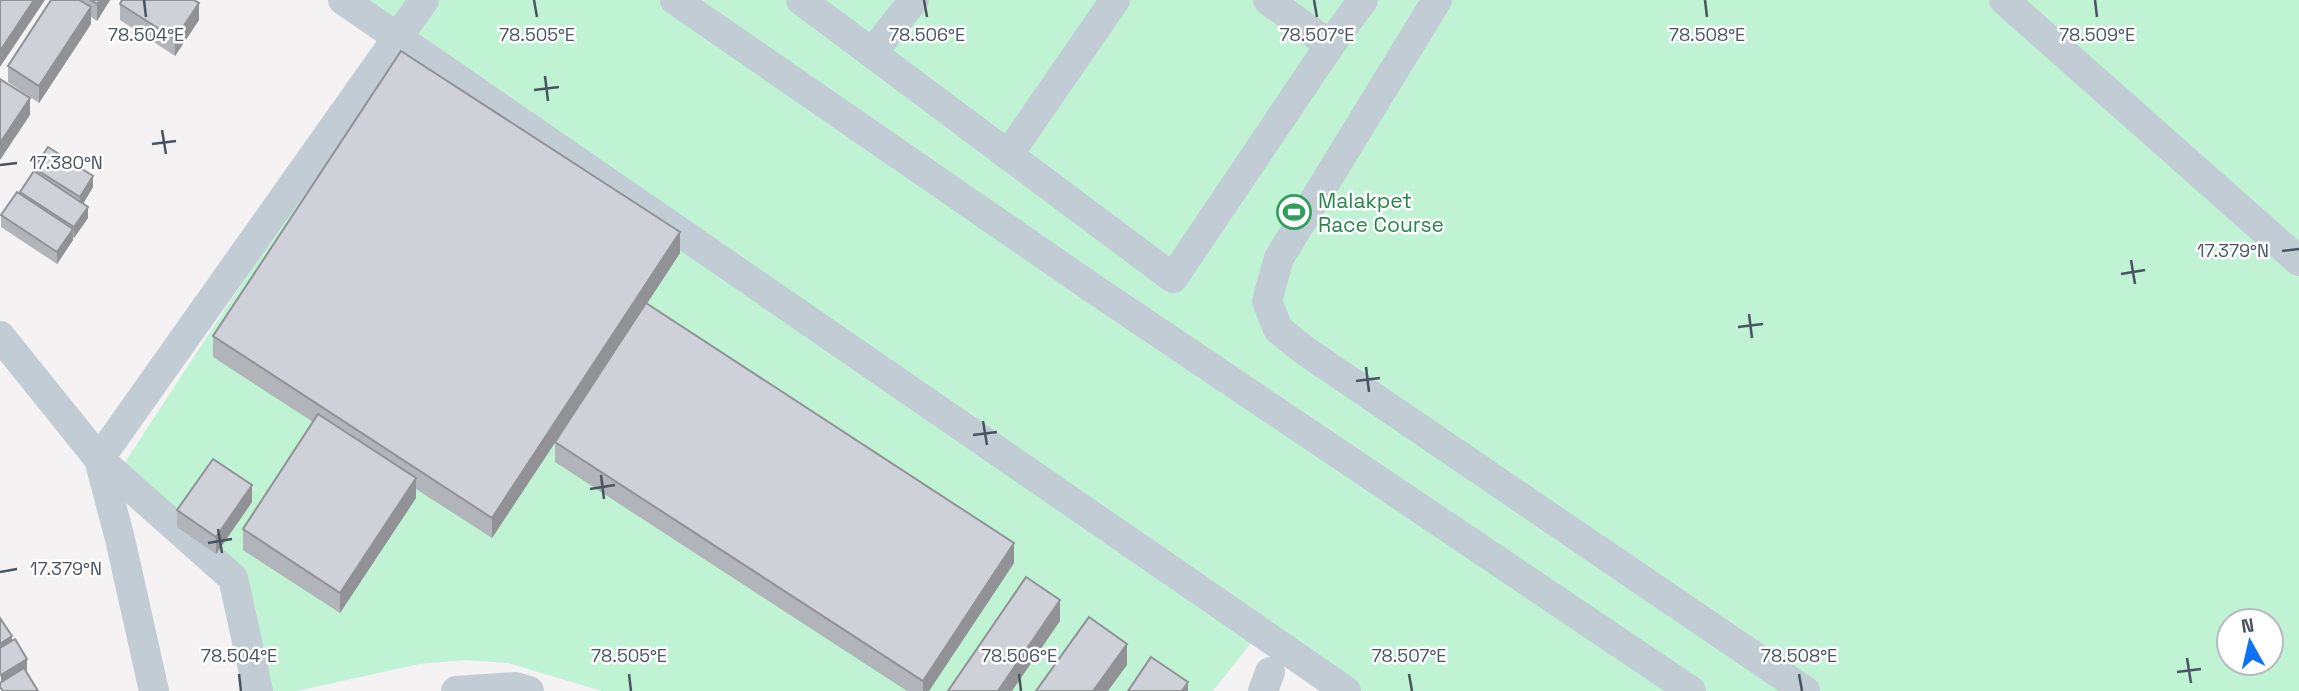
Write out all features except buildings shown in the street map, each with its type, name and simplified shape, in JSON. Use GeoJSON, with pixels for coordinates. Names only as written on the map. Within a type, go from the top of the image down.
{"type":"FeatureCollection","features":[{"type":"Feature","properties":{"kind":"street"},"geometry":{"type":"LineString","coordinates":[[343,0],[1346,691]]}},
{"type":"Feature","properties":{"kind":"street"},"geometry":{"type":"LineString","coordinates":[[99,460],[424,0]]}},
{"type":"Feature","properties":{"kind":"street"},"geometry":{"type":"LineString","coordinates":[[676,0],[1080,279],[1692,691]]}},
{"type":"Feature","properties":{"kind":"street"},"geometry":{"type":"LineString","coordinates":[[801,0],[1173,278],[1363,0]]}},
{"type":"Feature","properties":{"kind":"street"},"geometry":{"type":"LineString","coordinates":[[872,53],[914,0]]}},
{"type":"Feature","properties":{"kind":"street"},"geometry":{"type":"LineString","coordinates":[[1008,155],[1115,0]]}},
{"type":"Feature","properties":{"kind":"street"},"geometry":{"type":"LineString","coordinates":[[1268,0],[1330,45]]}},
{"type":"Feature","properties":{"kind":"street"},"geometry":{"type":"LineString","coordinates":[[1437,0],[1279,258],[1267,301],[1278,329],[1304,350],[1805,691]]}},
{"type":"Feature","properties":{"kind":"street"},"geometry":{"type":"LineString","coordinates":[[2004,0],[2299,261]]}},
{"type":"Feature","properties":{"kind":"street"},"geometry":{"type":"LineString","coordinates":[[0,336],[99,460],[233,578],[258,691]]}},
{"type":"Feature","properties":{"kind":"street"},"geometry":{"type":"LineString","coordinates":[[99,460],[120,539],[154,691]]}},
{"type":"Feature","properties":{"kind":"street"},"geometry":{"type":"LineString","coordinates":[[456,691],[515,687],[529,691]]}},
{"type":"Feature","properties":{"kind":"green space","name":"Malakpet Race Course"},"geometry":{"type":"Polygon","coordinates":[[[330,0],[2299,0],[2299,691],[1326,691],[1254,639],[1213,691],[602,691],[508,663],[465,660],[419,664],[297,691],[259,691],[228,560],[118,473],[391,55],[364,24],[330,0]]]}},
{"type":"Feature","properties":{"kind":"place","name":"Malakpet Race Course"},"geometry":{"type":"Point","coordinates":[1294,212]}}]}
